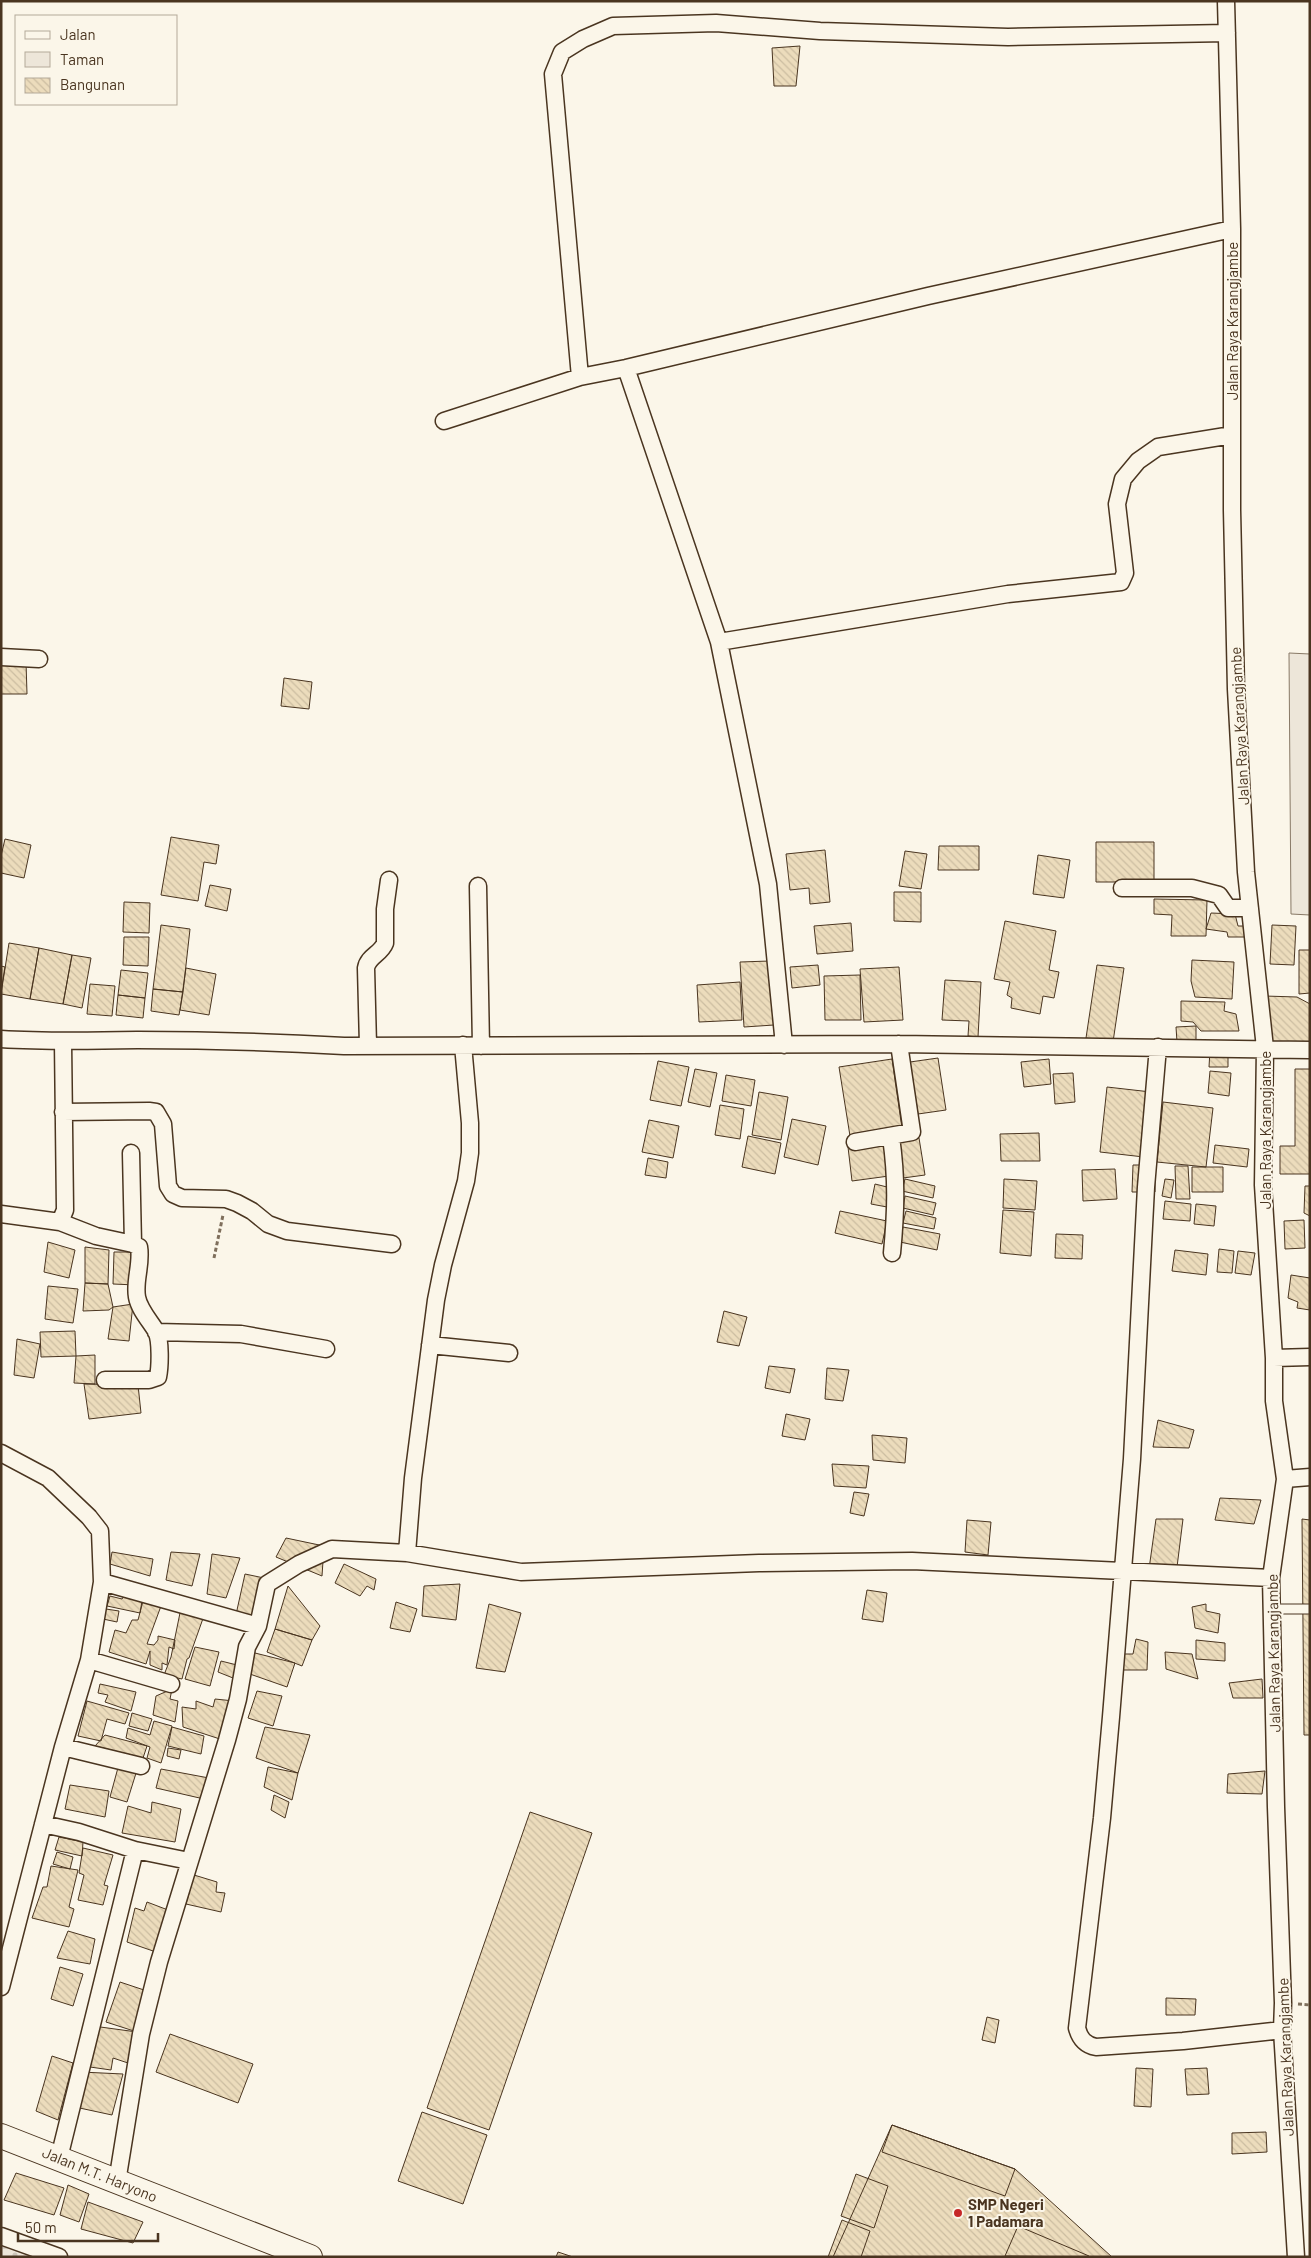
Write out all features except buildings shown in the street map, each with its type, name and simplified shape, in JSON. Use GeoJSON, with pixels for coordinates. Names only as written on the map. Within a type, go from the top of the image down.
{"type":"FeatureCollection","features":[{"type":"Feature","properties":{"kind":"main road","name":"Jalan M.T. Haryono"},"geometry":{"type":"LineString","coordinates":[[1,2136],[310,2257]]}},
{"type":"Feature","properties":{"kind":"street","name":"Jalan Raya Karangjambe"},"geometry":{"type":"LineString","coordinates":[[1226,1],[1232,229],[1232,434],[1236,689],[1246,872],[1265,1048],[1264,1185],[1274,1358],[1274,1401],[1284,1478],[1271,1578],[1283,2003],[1282,2030],[1296,2257]]}},
{"type":"Feature","properties":{"kind":"street"},"geometry":{"type":"LineString","coordinates":[[580,377],[553,74],[562,52],[583,39],[613,26],[674,23],[716,23],[905,35],[1008,37],[1227,33]]}},
{"type":"Feature","properties":{"kind":"street"},"geometry":{"type":"LineString","coordinates":[[444,422],[580,377],[626,368],[928,296],[1232,229]]}},
{"type":"Feature","properties":{"kind":"street"},"geometry":{"type":"LineString","coordinates":[[626,368],[719,642],[768,884],[784,1045]]}},
{"type":"Feature","properties":{"kind":"street"},"geometry":{"type":"LineString","coordinates":[[719,642],[1008,594],[1121,582],[1125,573],[1117,504],[1123,479],[1138,461],[1158,447],[1232,434]]}},
{"type":"Feature","properties":{"kind":"street"},"geometry":{"type":"LineString","coordinates":[[1,656],[39,659]]}},
{"type":"Feature","properties":{"kind":"street"},"geometry":{"type":"LineString","coordinates":[[368,1045],[366,968],[370,959],[385,944],[385,908],[389,880]]}},
{"type":"Feature","properties":{"kind":"street"},"geometry":{"type":"LineString","coordinates":[[478,886],[481,1046]]}},
{"type":"Feature","properties":{"kind":"street"},"geometry":{"type":"LineString","coordinates":[[1122,888],[1192,888],[1219,895],[1228,908],[1250,908]]}},
{"type":"Feature","properties":{"kind":"street"},"geometry":{"type":"LineString","coordinates":[[1,1039],[63,1042],[166,1041],[481,1046],[899,1044],[1310,1050]]}},
{"type":"Feature","properties":{"kind":"street"},"geometry":{"type":"LineString","coordinates":[[60,1222],[65,1210],[63,1042]]}},
{"type":"Feature","properties":{"kind":"street"},"geometry":{"type":"LineString","coordinates":[[855,1142],[912,1132],[899,1044]]}},
{"type":"Feature","properties":{"kind":"street"},"geometry":{"type":"LineString","coordinates":[[407,1553],[413,1478],[430,1346],[443,1265],[466,1181],[469,1162],[470,1123],[463,1045]]}},
{"type":"Feature","properties":{"kind":"street"},"geometry":{"type":"LineString","coordinates":[[1158,1047],[1146,1187],[1132,1459],[1123,1572],[1102,1818],[1077,2028],[1079,2036],[1086,2044],[1096,2047],[1182,2041],[1282,2030]]}},
{"type":"Feature","properties":{"kind":"street"},"geometry":{"type":"LineString","coordinates":[[63,1112],[156,1112],[163,1124],[168,1186],[173,1194],[182,1198],[226,1200],[252,1211],[268,1224],[287,1231],[392,1244]]}},
{"type":"Feature","properties":{"kind":"street"},"geometry":{"type":"LineString","coordinates":[[891,1137],[896,1191],[892,1253]]}},
{"type":"Feature","properties":{"kind":"street"},"geometry":{"type":"LineString","coordinates":[[131,1153],[133,1244]]}},
{"type":"Feature","properties":{"kind":"street"},"geometry":{"type":"LineString","coordinates":[[1,1214],[60,1222],[96,1236],[139,1247],[137,1298],[150,1325],[156,1332],[160,1367],[158,1377],[149,1380],[105,1380]]}},
{"type":"Feature","properties":{"kind":"street"},"geometry":{"type":"LineString","coordinates":[[156,1332],[241,1334],[326,1348]]}},
{"type":"Feature","properties":{"kind":"street"},"geometry":{"type":"LineString","coordinates":[[430,1346],[509,1353]]}},
{"type":"Feature","properties":{"kind":"street"},"geometry":{"type":"LineString","coordinates":[[1274,1358],[1310,1357]]}},
{"type":"Feature","properties":{"kind":"street"},"geometry":{"type":"LineString","coordinates":[[1,1454],[48,1478],[90,1517],[100,1531],[102,1582],[89,1660],[62,1747],[1,1988]]}},
{"type":"Feature","properties":{"kind":"street"},"geometry":{"type":"LineString","coordinates":[[1284,1478],[1310,1477]]}},
{"type":"Feature","properties":{"kind":"street"},"geometry":{"type":"LineString","coordinates":[[117,2182],[141,2034],[159,1962],[238,1699],[247,1647],[258,1626],[267,1584],[299,1564],[332,1549],[407,1553],[521,1572],[759,1563],[912,1561],[1271,1578]]}},
{"type":"Feature","properties":{"kind":"street"},"geometry":{"type":"LineString","coordinates":[[102,1582],[258,1626]]}},
{"type":"Feature","properties":{"kind":"street"},"geometry":{"type":"LineString","coordinates":[[89,1660],[172,1684]]}},
{"type":"Feature","properties":{"kind":"street"},"geometry":{"type":"LineString","coordinates":[[62,1747],[141,1766]]}},
{"type":"Feature","properties":{"kind":"street"},"geometry":{"type":"LineString","coordinates":[[43,1824],[79,1832],[135,1850],[189,1862]]}},
{"type":"Feature","properties":{"kind":"street"},"geometry":{"type":"LineString","coordinates":[[59,2158],[135,1850]]}},
{"type":"Feature","properties":{"kind":"street"},"geometry":{"type":"LineString","coordinates":[[1,2236],[59,2257]]}},
{"type":"Feature","properties":{"kind":"lane"},"geometry":{"type":"LineString","coordinates":[[1272,1609],[1310,1609]]}},
{"type":"Feature","properties":{"kind":"path"},"geometry":{"type":"LineString","coordinates":[[214,1258],[226,1200]]}},
{"type":"Feature","properties":{"kind":"green space"},"geometry":{"type":"Polygon","coordinates":[[[1289,653],[1310,654],[1310,915],[1291,914],[1289,653]]]}},
{"type":"Feature","properties":{"kind":"green space"},"geometry":{"type":"Polygon","coordinates":[[[1,2240],[35,2257],[1,2257],[1,2240]]]}},
{"type":"Feature","properties":{"kind":"place","name":"SMP Negeri 1 Padamara"},"geometry":{"type":"Point","coordinates":[958,2213]}}]}
